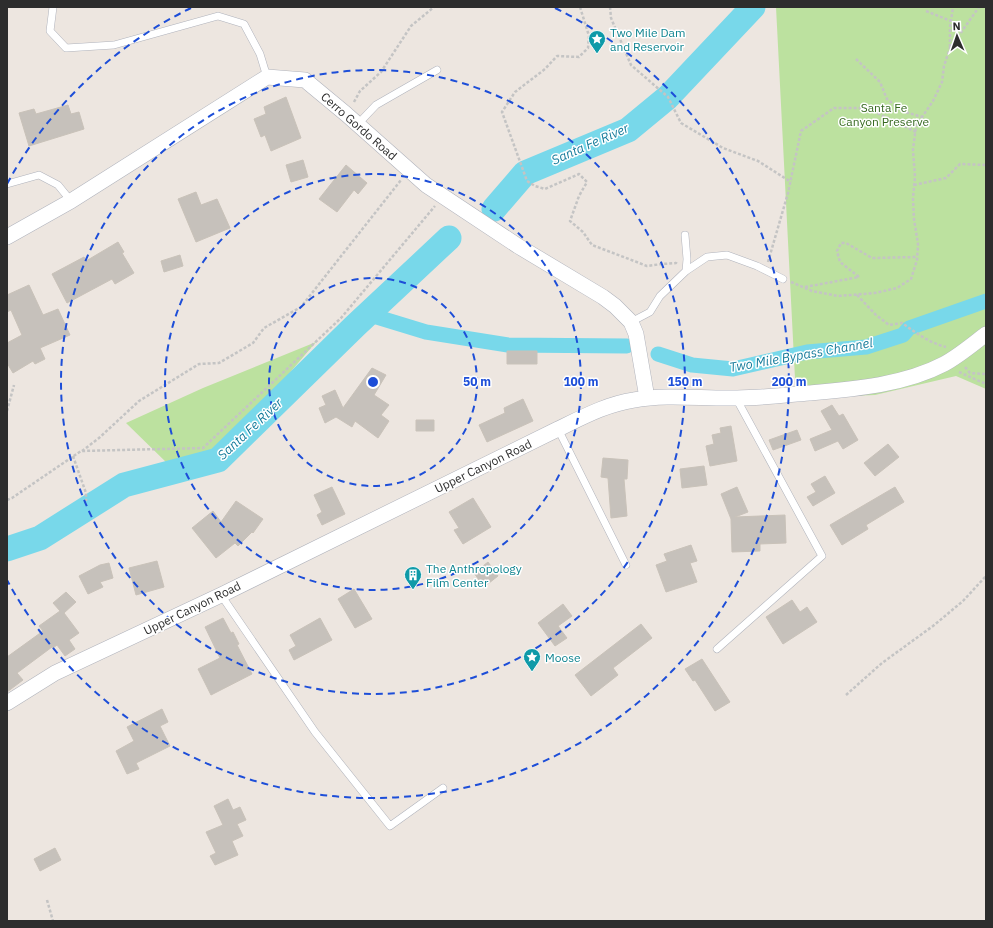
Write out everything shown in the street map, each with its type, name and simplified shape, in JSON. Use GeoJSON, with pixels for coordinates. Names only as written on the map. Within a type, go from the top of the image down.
{"type":"FeatureCollection","features":[{"type":"Feature","properties":{"kind":"street","name":"Cerro Gordo Road"},"geometry":{"type":"LineString","coordinates":[[267,77],[305,80],[358,124],[426,185],[518,246],[603,297],[634,328]]}},
{"type":"Feature","properties":{"kind":"street"},"geometry":{"type":"LineString","coordinates":[[7,237],[71,201],[267,77]]}},
{"type":"Feature","properties":{"kind":"street"},"geometry":{"type":"LineString","coordinates":[[634,328],[647,398]]}},
{"type":"Feature","properties":{"kind":"street","name":"Upper Canyon Road"},"geometry":{"type":"LineString","coordinates":[[7,703],[55,673],[221,595],[558,429],[618,403],[647,398],[736,398],[826,391],[883,384],[907,378],[951,360],[986,334]]}},
{"type":"Feature","properties":{"kind":"lane"},"geometry":{"type":"LineString","coordinates":[[53,7],[50,31],[66,48],[114,45],[218,16],[244,24],[260,54],[267,77]]}},
{"type":"Feature","properties":{"kind":"lane"},"geometry":{"type":"LineString","coordinates":[[358,124],[376,105],[437,70]]}},
{"type":"Feature","properties":{"kind":"lane"},"geometry":{"type":"LineString","coordinates":[[7,184],[39,175],[58,185],[71,201]]}},
{"type":"Feature","properties":{"kind":"lane"},"geometry":{"type":"LineString","coordinates":[[685,235],[686,271]]}},
{"type":"Feature","properties":{"kind":"lane"},"geometry":{"type":"LineString","coordinates":[[634,328],[650,312],[660,296],[686,271],[707,257],[727,255],[766,270],[783,279]]}},
{"type":"Feature","properties":{"kind":"lane"},"geometry":{"type":"LineString","coordinates":[[717,649],[822,556],[736,398]]}},
{"type":"Feature","properties":{"kind":"lane"},"geometry":{"type":"LineString","coordinates":[[558,429],[626,565]]}},
{"type":"Feature","properties":{"kind":"lane"},"geometry":{"type":"LineString","coordinates":[[221,595],[315,732],[390,826],[443,788]]}},
{"type":"Feature","properties":{"kind":"path"},"geometry":{"type":"LineString","coordinates":[[346,114],[360,91],[381,72],[411,26],[434,7]]}},
{"type":"Feature","properties":{"kind":"path"},"geometry":{"type":"LineString","coordinates":[[580,7],[589,36],[588,48],[579,57],[557,56],[545,69],[515,92],[502,112],[527,181],[534,186],[545,189],[579,174],[587,182],[579,196],[570,221],[583,232],[592,245],[647,266],[676,263],[686,250]]}},
{"type":"Feature","properties":{"kind":"path"},"geometry":{"type":"LineString","coordinates":[[610,7],[612,18],[631,65],[668,97],[681,123],[722,148],[758,161],[790,182]]}},
{"type":"Feature","properties":{"kind":"path"},"geometry":{"type":"LineString","coordinates":[[950,48],[953,7]]}},
{"type":"Feature","properties":{"kind":"path"},"geometry":{"type":"LineString","coordinates":[[783,279],[812,291],[838,296],[875,293],[897,288],[911,279],[917,257],[918,244],[914,212],[915,176],[913,150],[916,126],[933,101],[942,82],[944,66],[950,48],[978,7]]}},
{"type":"Feature","properties":{"kind":"path"},"geometry":{"type":"LineString","coordinates":[[926,11],[951,21]]}},
{"type":"Feature","properties":{"kind":"path"},"geometry":{"type":"LineString","coordinates":[[856,59],[880,82],[887,99],[902,111],[922,117]]}},
{"type":"Feature","properties":{"kind":"path"},"geometry":{"type":"LineString","coordinates":[[766,270],[790,182],[801,131],[834,108],[867,108],[916,132]]}},
{"type":"Feature","properties":{"kind":"path"},"geometry":{"type":"LineString","coordinates":[[914,185],[946,178],[960,164],[986,165]]}},
{"type":"Feature","properties":{"kind":"path"},"geometry":{"type":"LineString","coordinates":[[7,500],[99,438],[139,401],[199,364],[219,363],[253,343],[264,328],[301,307],[410,170]]}},
{"type":"Feature","properties":{"kind":"path"},"geometry":{"type":"LineString","coordinates":[[81,451],[203,448],[341,318],[443,196]]}},
{"type":"Feature","properties":{"kind":"path"},"geometry":{"type":"LineString","coordinates":[[804,288],[859,277],[840,262],[837,252],[841,243],[846,243],[872,258],[917,257]]}},
{"type":"Feature","properties":{"kind":"path"},"geometry":{"type":"LineString","coordinates":[[857,295],[876,315],[889,325],[902,323],[919,335],[938,345],[950,347],[951,360],[972,378],[986,384]]}},
{"type":"Feature","properties":{"kind":"path"},"geometry":{"type":"LineString","coordinates":[[951,360],[970,373],[986,374]]}},
{"type":"Feature","properties":{"kind":"path"},"geometry":{"type":"LineString","coordinates":[[7,411],[14,385]]}},
{"type":"Feature","properties":{"kind":"path"},"geometry":{"type":"LineString","coordinates":[[73,456],[86,493],[86,502]]}},
{"type":"Feature","properties":{"kind":"path"},"geometry":{"type":"LineString","coordinates":[[846,696],[882,663],[933,626],[964,601],[986,576]]}},
{"type":"Feature","properties":{"kind":"path"},"geometry":{"type":"LineString","coordinates":[[47,900],[53,921]]}},
{"type":"Feature","properties":{"kind":"green space","name":"Santa Fe Canyon Preserve"},"geometry":{"type":"Polygon","coordinates":[[[776,7],[986,7],[986,389],[956,376],[875,395],[796,398],[776,7]]]}},
{"type":"Feature","properties":{"kind":"green space"},"geometry":{"type":"Polygon","coordinates":[[[316,342],[258,410],[213,453],[169,465],[126,423],[203,388],[316,342]]]}},
{"type":"Feature","properties":{"kind":"building"},"geometry":{"type":"Polygon","coordinates":[[[286,97],[301,138],[271,151],[265,135],[261,137],[254,119],[266,114],[264,107],[286,97]]]}},
{"type":"Feature","properties":{"kind":"building"},"geometry":{"type":"Polygon","coordinates":[[[68,105],[71,114],[79,112],[84,129],[29,146],[19,113],[34,109],[36,114],[68,105]]]}},
{"type":"Feature","properties":{"kind":"building"},"geometry":{"type":"Polygon","coordinates":[[[303,160],[308,177],[291,182],[286,165],[303,160]]]}},
{"type":"Feature","properties":{"kind":"building"},"geometry":{"type":"Polygon","coordinates":[[[346,165],[367,183],[358,194],[354,190],[337,212],[319,199],[346,165]]]}},
{"type":"Feature","properties":{"kind":"building"},"geometry":{"type":"Polygon","coordinates":[[[196,192],[201,205],[217,199],[230,228],[196,242],[178,199],[196,192]]]}},
{"type":"Feature","properties":{"kind":"building"},"geometry":{"type":"Polygon","coordinates":[[[118,242],[124,252],[122,253],[134,273],[115,284],[112,279],[67,303],[52,274],[84,257],[86,261],[118,242]]]}},
{"type":"Feature","properties":{"kind":"building"},"geometry":{"type":"Polygon","coordinates":[[[180,255],[183,266],[164,272],[161,261],[180,255]]]}},
{"type":"Feature","properties":{"kind":"building"},"geometry":{"type":"Polygon","coordinates":[[[29,285],[43,315],[58,309],[70,335],[40,348],[45,359],[35,364],[33,361],[13,373],[7,363],[7,343],[22,335],[11,310],[7,312],[7,295],[29,285]]]}},
{"type":"Feature","properties":{"kind":"building"},"geometry":{"type":"Polygon","coordinates":[[[507,351],[537,351],[537,364],[507,364],[507,351]]]}},
{"type":"Feature","properties":{"kind":"building"},"geometry":{"type":"Polygon","coordinates":[[[372,368],[386,375],[374,395],[389,405],[381,415],[389,421],[378,438],[355,421],[352,427],[336,417],[325,423],[319,408],[326,405],[322,396],[335,390],[343,408],[372,368]]]}},
{"type":"Feature","properties":{"kind":"building"},"geometry":{"type":"Polygon","coordinates":[[[523,399],[533,421],[487,442],[479,425],[505,413],[504,408],[523,399]]]}},
{"type":"Feature","properties":{"kind":"building"},"geometry":{"type":"Polygon","coordinates":[[[832,405],[839,416],[843,414],[858,440],[843,449],[838,441],[815,451],[810,439],[832,430],[821,411],[832,405]]]}},
{"type":"Feature","properties":{"kind":"building"},"geometry":{"type":"Polygon","coordinates":[[[416,420],[434,420],[434,431],[416,431],[416,420]]]}},
{"type":"Feature","properties":{"kind":"building"},"geometry":{"type":"Polygon","coordinates":[[[731,426],[737,461],[710,466],[706,446],[714,444],[712,435],[721,433],[720,428],[731,426]]]}},
{"type":"Feature","properties":{"kind":"building"},"geometry":{"type":"Polygon","coordinates":[[[797,430],[801,440],[773,450],[769,440],[797,430]]]}},
{"type":"Feature","properties":{"kind":"building"},"geometry":{"type":"Polygon","coordinates":[[[888,444],[899,457],[875,476],[864,463],[888,444]]]}},
{"type":"Feature","properties":{"kind":"building"},"geometry":{"type":"Polygon","coordinates":[[[603,458],[628,460],[627,479],[624,479],[627,516],[611,518],[608,478],[601,477],[603,458]]]}},
{"type":"Feature","properties":{"kind":"building"},"geometry":{"type":"Polygon","coordinates":[[[704,466],[707,485],[682,488],[680,469],[704,466]]]}},
{"type":"Feature","properties":{"kind":"building"},"geometry":{"type":"Polygon","coordinates":[[[825,476],[835,493],[813,506],[807,497],[816,492],[811,484],[825,476]]]}},
{"type":"Feature","properties":{"kind":"building"},"geometry":{"type":"Polygon","coordinates":[[[332,487],[345,514],[322,525],[317,515],[322,512],[314,495],[332,487]]]}},
{"type":"Feature","properties":{"kind":"building"},"geometry":{"type":"Polygon","coordinates":[[[737,487],[748,512],[735,517],[785,515],[786,543],[760,544],[760,551],[732,552],[731,519],[721,494],[737,487]]]}},
{"type":"Feature","properties":{"kind":"building"},"geometry":{"type":"Polygon","coordinates":[[[895,487],[904,502],[866,525],[868,529],[842,545],[830,525],[895,487]]]}},
{"type":"Feature","properties":{"kind":"building"},"geometry":{"type":"Polygon","coordinates":[[[473,498],[491,527],[463,544],[454,530],[459,528],[449,512],[473,498]]]}},
{"type":"Feature","properties":{"kind":"building"},"geometry":{"type":"Polygon","coordinates":[[[236,501],[263,519],[253,533],[252,532],[238,546],[235,543],[216,558],[192,528],[213,511],[221,522],[236,501]]]}},
{"type":"Feature","properties":{"kind":"building"},"geometry":{"type":"Polygon","coordinates":[[[691,545],[697,561],[690,563],[697,582],[666,592],[656,565],[667,561],[664,554],[691,545]]]}},
{"type":"Feature","properties":{"kind":"building"},"geometry":{"type":"Polygon","coordinates":[[[157,561],[164,587],[136,595],[129,568],[157,561]]]}},
{"type":"Feature","properties":{"kind":"building"},"geometry":{"type":"Polygon","coordinates":[[[488,562],[498,576],[484,587],[474,573],[488,562]]]}},
{"type":"Feature","properties":{"kind":"building"},"geometry":{"type":"Polygon","coordinates":[[[109,563],[113,578],[100,582],[103,587],[88,594],[79,576],[100,565],[109,563]]]}},
{"type":"Feature","properties":{"kind":"building"},"geometry":{"type":"Polygon","coordinates":[[[354,589],[372,619],[355,628],[338,599],[354,589]]]}},
{"type":"Feature","properties":{"kind":"building"},"geometry":{"type":"Polygon","coordinates":[[[66,592],[76,602],[64,613],[79,633],[69,640],[75,649],[65,656],[57,645],[53,648],[52,647],[17,673],[23,680],[7,692],[7,657],[43,631],[39,626],[60,611],[53,603],[66,592]]]}},
{"type":"Feature","properties":{"kind":"building"},"geometry":{"type":"Polygon","coordinates":[[[792,600],[800,612],[807,607],[817,622],[783,644],[766,617],[792,600]]]}},
{"type":"Feature","properties":{"kind":"building"},"geometry":{"type":"Polygon","coordinates":[[[563,604],[572,616],[558,626],[567,638],[555,646],[538,623],[563,604]]]}},
{"type":"Feature","properties":{"kind":"building"},"geometry":{"type":"Polygon","coordinates":[[[223,618],[231,633],[233,632],[239,644],[237,645],[252,674],[211,695],[198,669],[220,658],[205,627],[223,618]]]}},
{"type":"Feature","properties":{"kind":"building"},"geometry":{"type":"Polygon","coordinates":[[[320,618],[332,640],[294,660],[289,650],[296,646],[290,635],[320,618]]]}},
{"type":"Feature","properties":{"kind":"building"},"geometry":{"type":"Polygon","coordinates":[[[641,624],[652,638],[613,668],[618,675],[591,696],[575,675],[641,624]]]}},
{"type":"Feature","properties":{"kind":"building"},"geometry":{"type":"Polygon","coordinates":[[[702,659],[730,702],[715,711],[695,680],[693,681],[685,669],[702,659]]]}},
{"type":"Feature","properties":{"kind":"building"},"geometry":{"type":"Polygon","coordinates":[[[162,709],[168,722],[160,726],[170,746],[136,763],[139,769],[127,774],[116,751],[134,741],[127,727],[162,709]]]}},
{"type":"Feature","properties":{"kind":"building"},"geometry":{"type":"Polygon","coordinates":[[[228,799],[233,810],[240,807],[246,820],[237,824],[243,836],[232,841],[238,855],[215,865],[210,856],[216,853],[206,832],[223,825],[214,806],[228,799]]]}},
{"type":"Feature","properties":{"kind":"building"},"geometry":{"type":"Polygon","coordinates":[[[55,848],[61,860],[40,871],[34,859],[55,848]]]}},
{"type":"Feature","properties":{"kind":"waterway","name":"Santa Fe River"},"geometry":{"type":"LineString","coordinates":[[494,209],[525,173],[628,130],[668,97],[753,7]]}},
{"type":"Feature","properties":{"kind":"waterway","name":"Santa Fe River"},"geometry":{"type":"LineString","coordinates":[[7,549],[40,538],[124,485],[218,460],[355,326],[449,238]]}},
{"type":"Feature","properties":{"kind":"waterway","name":"Two Mile Bypass Channel"},"geometry":{"type":"LineString","coordinates":[[658,354],[692,365],[733,369],[807,352],[866,347],[903,335],[909,328],[986,301]]}},
{"type":"Feature","properties":{"kind":"waterway","name":"Two Mile Bypass Channel"},"geometry":{"type":"LineString","coordinates":[[367,314],[426,332],[508,345],[627,346]]}},
{"type":"Feature","properties":{"kind":"place","name":"Two Mile Dam and Reservoir"},"geometry":{"type":"Point","coordinates":[597,54]}},
{"type":"Feature","properties":{"kind":"place","name":"The Anthropology Film Center"},"geometry":{"type":"Point","coordinates":[413,590]}},
{"type":"Feature","properties":{"kind":"place","name":"Moose"},"geometry":{"type":"Point","coordinates":[532,672]}}]}
